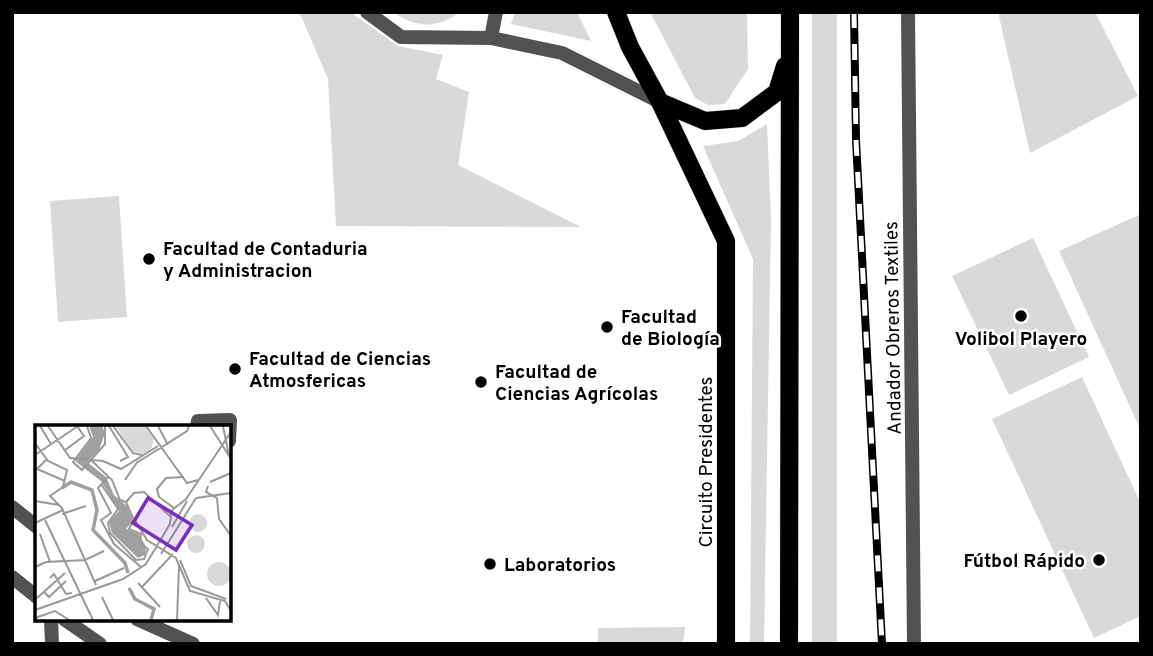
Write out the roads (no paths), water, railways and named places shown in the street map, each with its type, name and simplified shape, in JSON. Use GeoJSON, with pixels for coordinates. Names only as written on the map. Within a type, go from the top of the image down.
{"type":"FeatureCollection","features":[{"type":"Feature","properties":{"kind":"main road","name":"Circuito Presidentes"},"geometry":{"type":"LineString","coordinates":[[616,12],[630,47],[660,102],[726,241],[726,644]]}},
{"type":"Feature","properties":{"kind":"main road"},"geometry":{"type":"LineString","coordinates":[[789,644],[790,12]]}},
{"type":"Feature","properties":{"kind":"main road"},"geometry":{"type":"LineString","coordinates":[[660,102],[705,121],[742,118],[777,92],[791,44]]}},
{"type":"Feature","properties":{"kind":"street"},"geometry":{"type":"LineString","coordinates":[[367,12],[401,37],[491,38],[562,53],[660,102]]}},
{"type":"Feature","properties":{"kind":"street"},"geometry":{"type":"LineString","coordinates":[[491,38],[496,12]]}},
{"type":"Feature","properties":{"kind":"street","name":"Andador Obreros Textiles"},"geometry":{"type":"LineString","coordinates":[[908,12],[914,644]]}},
{"type":"Feature","properties":{"kind":"street"},"geometry":{"type":"LineString","coordinates":[[197,425],[198,421],[230,420],[230,425]]}},
{"type":"Feature","properties":{"kind":"street"},"geometry":{"type":"LineString","coordinates":[[12,507],[35,525]]}},
{"type":"Feature","properties":{"kind":"street"},"geometry":{"type":"LineString","coordinates":[[12,577],[35,595]]}},
{"type":"Feature","properties":{"kind":"street"},"geometry":{"type":"LineString","coordinates":[[51,621],[52,644]]}},
{"type":"Feature","properties":{"kind":"street"},"geometry":{"type":"LineString","coordinates":[[67,621],[100,644]]}},
{"type":"Feature","properties":{"kind":"street"},"geometry":{"type":"LineString","coordinates":[[141,621],[193,644]]}},
{"type":"Feature","properties":{"kind":"railway"},"geometry":{"type":"LineString","coordinates":[[854,12],[856,140],[882,644]]}},
{"type":"Feature","properties":{"kind":"place","name":"Facultad de Contaduria y Administracion"},"geometry":{"type":"Point","coordinates":[149,259]}},
{"type":"Feature","properties":{"kind":"place","name":"Volibol Playero"},"geometry":{"type":"Point","coordinates":[1021,316]}},
{"type":"Feature","properties":{"kind":"place","name":"Facultad de Biología"},"geometry":{"type":"Point","coordinates":[607,327]}},
{"type":"Feature","properties":{"kind":"place","name":"Facultad de Ciencias Atmosfericas"},"geometry":{"type":"Point","coordinates":[235,369]}},
{"type":"Feature","properties":{"kind":"place","name":"Facultad de Ciencias Agrícolas"},"geometry":{"type":"Point","coordinates":[481,382]}},
{"type":"Feature","properties":{"kind":"place","name":"Fútbol Rápido"},"geometry":{"type":"Point","coordinates":[1099,560]}},
{"type":"Feature","properties":{"kind":"place","name":"Laboratorios"},"geometry":{"type":"Point","coordinates":[490,564]}}]}
